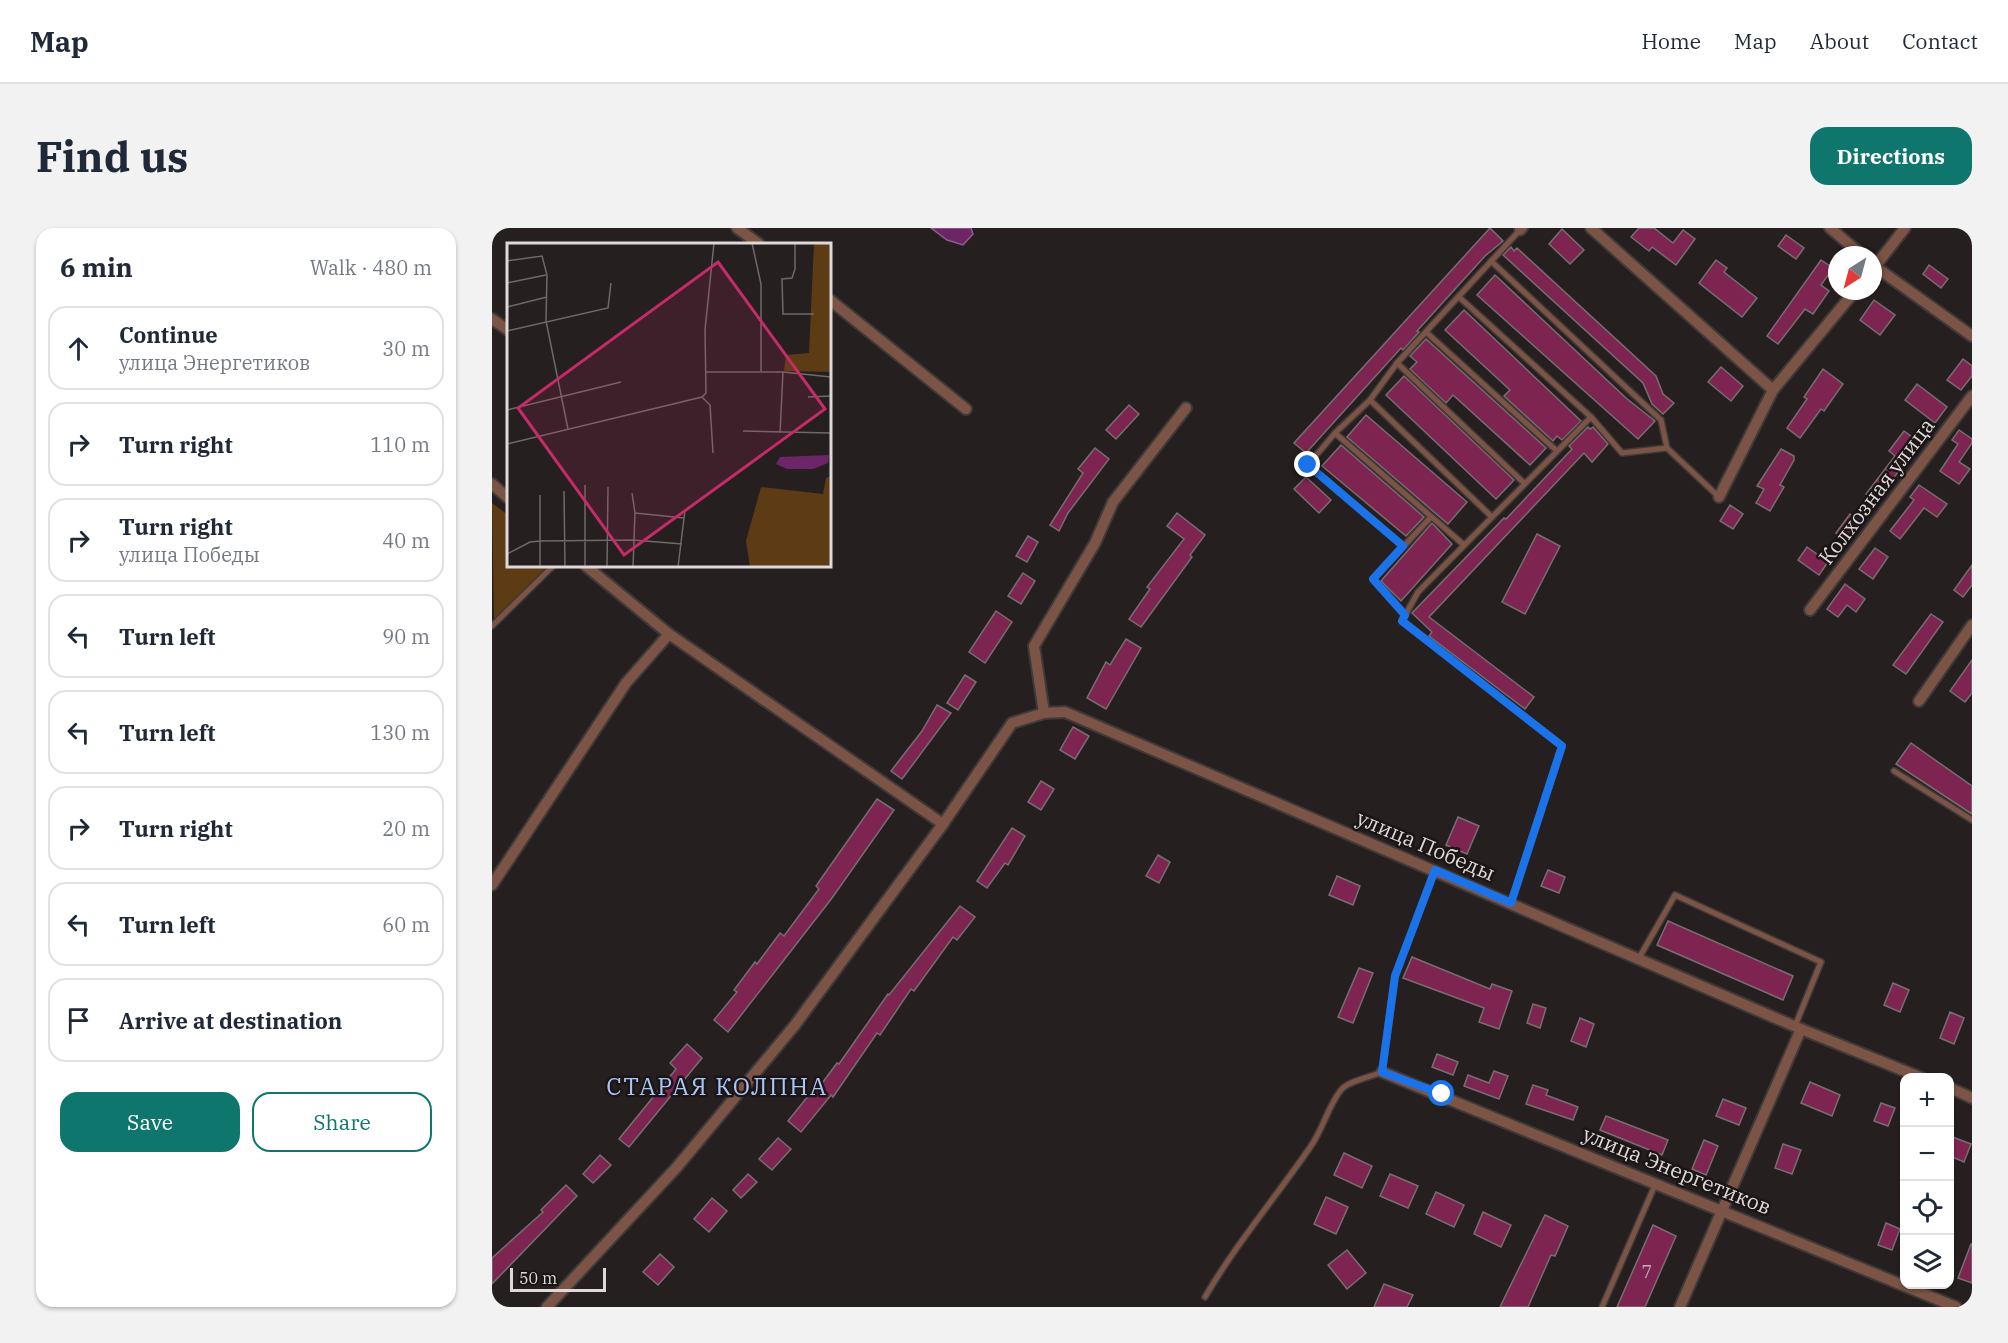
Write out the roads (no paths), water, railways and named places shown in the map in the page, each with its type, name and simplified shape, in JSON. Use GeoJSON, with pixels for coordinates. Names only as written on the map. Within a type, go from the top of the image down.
{"type":"FeatureCollection","features":[{"type":"Feature","properties":{"kind":"street"},"geometry":{"type":"LineString","coordinates":[[737,228],[758,243]]}},
{"type":"Feature","properties":{"kind":"street"},"geometry":{"type":"LineString","coordinates":[[1592,228],[1773,390]]}},
{"type":"Feature","properties":{"kind":"street"},"geometry":{"type":"LineString","coordinates":[[1830,228],[1851,246]]}},
{"type":"Feature","properties":{"kind":"street"},"geometry":{"type":"LineString","coordinates":[[1882,257],[1905,228]]}},
{"type":"Feature","properties":{"kind":"street"},"geometry":{"type":"LineString","coordinates":[[1882,273],[1972,336]]}},
{"type":"Feature","properties":{"kind":"street"},"geometry":{"type":"LineString","coordinates":[[1719,497],[1773,390],[1848,300]]}},
{"type":"Feature","properties":{"kind":"street"},"geometry":{"type":"LineString","coordinates":[[831,301],[966,410]]}},
{"type":"Feature","properties":{"kind":"street"},"geometry":{"type":"LineString","coordinates":[[492,319],[507,329]]}},
{"type":"Feature","properties":{"kind":"street","name":"Колхозная улица"},"geometry":{"type":"LineString","coordinates":[[1810,610],[1972,396]]}},
{"type":"Feature","properties":{"kind":"street"},"geometry":{"type":"LineString","coordinates":[[1044,713],[1034,646],[1095,543],[1113,502],[1186,408]]}},
{"type":"Feature","properties":{"kind":"street"},"geometry":{"type":"LineString","coordinates":[[492,484],[507,497]]}},
{"type":"Feature","properties":{"kind":"street"},"geometry":{"type":"LineString","coordinates":[[547,1307],[677,1167],[788,1034],[943,824],[669,634],[587,567]]}},
{"type":"Feature","properties":{"kind":"street"},"geometry":{"type":"LineString","coordinates":[[1919,701],[1972,626]]}},
{"type":"Feature","properties":{"kind":"street"},"geometry":{"type":"LineString","coordinates":[[492,885],[626,683],[669,634]]}},
{"type":"Feature","properties":{"kind":"street","name":"улица Победы"},"geometry":{"type":"LineString","coordinates":[[943,824],[1012,723],[1044,713],[1065,712],[1798,1027],[1912,1073]]}},
{"type":"Feature","properties":{"kind":"street"},"geometry":{"type":"LineString","coordinates":[[1680,1307],[1798,1027]]}},
{"type":"Feature","properties":{"kind":"street","name":"улица Энергетиков"},"geometry":{"type":"LineString","coordinates":[[1382,1072],[1722,1209],[1956,1307]]}},
{"type":"Feature","properties":{"kind":"street"},"geometry":{"type":"LineString","coordinates":[[1954,1090],[1972,1098]]}},
{"type":"Feature","properties":{"kind":"lane"},"geometry":{"type":"LineString","coordinates":[[1403,546],[1308,465],[1335,434],[1370,400],[1397,363],[1521,229]]}},
{"type":"Feature","properties":{"kind":"lane"},"geometry":{"type":"LineString","coordinates":[[1491,261],[1661,420],[1667,448],[1719,497]]}},
{"type":"Feature","properties":{"kind":"lane"},"geometry":{"type":"LineString","coordinates":[[1459,297],[1591,417],[1622,453],[1667,448]]}},
{"type":"Feature","properties":{"kind":"lane"},"geometry":{"type":"LineString","coordinates":[[1426,332],[1557,451]]}},
{"type":"Feature","properties":{"kind":"lane"},"geometry":{"type":"LineString","coordinates":[[1397,363],[1524,483]]}},
{"type":"Feature","properties":{"kind":"lane"},"geometry":{"type":"LineString","coordinates":[[1370,400],[1492,517]]}},
{"type":"Feature","properties":{"kind":"lane"},"geometry":{"type":"LineString","coordinates":[[1511,903],[1562,746],[1402,621],[1418,592],[1591,417]]}},
{"type":"Feature","properties":{"kind":"lane"},"geometry":{"type":"LineString","coordinates":[[1335,434],[1464,546]]}},
{"type":"Feature","properties":{"kind":"lane"},"geometry":{"type":"LineString","coordinates":[[1405,615],[1373,579],[1431,517]]}},
{"type":"Feature","properties":{"kind":"lane"},"geometry":{"type":"LineString","coordinates":[[492,626],[552,567]]}},
{"type":"Feature","properties":{"kind":"lane"},"geometry":{"type":"LineString","coordinates":[[1894,771],[1972,820]]}},
{"type":"Feature","properties":{"kind":"lane"},"geometry":{"type":"LineString","coordinates":[[1206,1297],[1225,1264],[1313,1144],[1340,1091],[1348,1083],[1363,1081],[1382,1072],[1395,976],[1435,870]]}},
{"type":"Feature","properties":{"kind":"lane"},"geometry":{"type":"LineString","coordinates":[[1639,958],[1675,895],[1821,962],[1798,1027]]}},
{"type":"Feature","properties":{"kind":"lane"},"geometry":{"type":"LineString","coordinates":[[1602,1307],[1656,1182]]}},
{"type":"Feature","properties":{"kind":"district","name":"СТАРАЯ КОЛПНА"},"geometry":{"type":"Point","coordinates":[717,1086]}}]}
